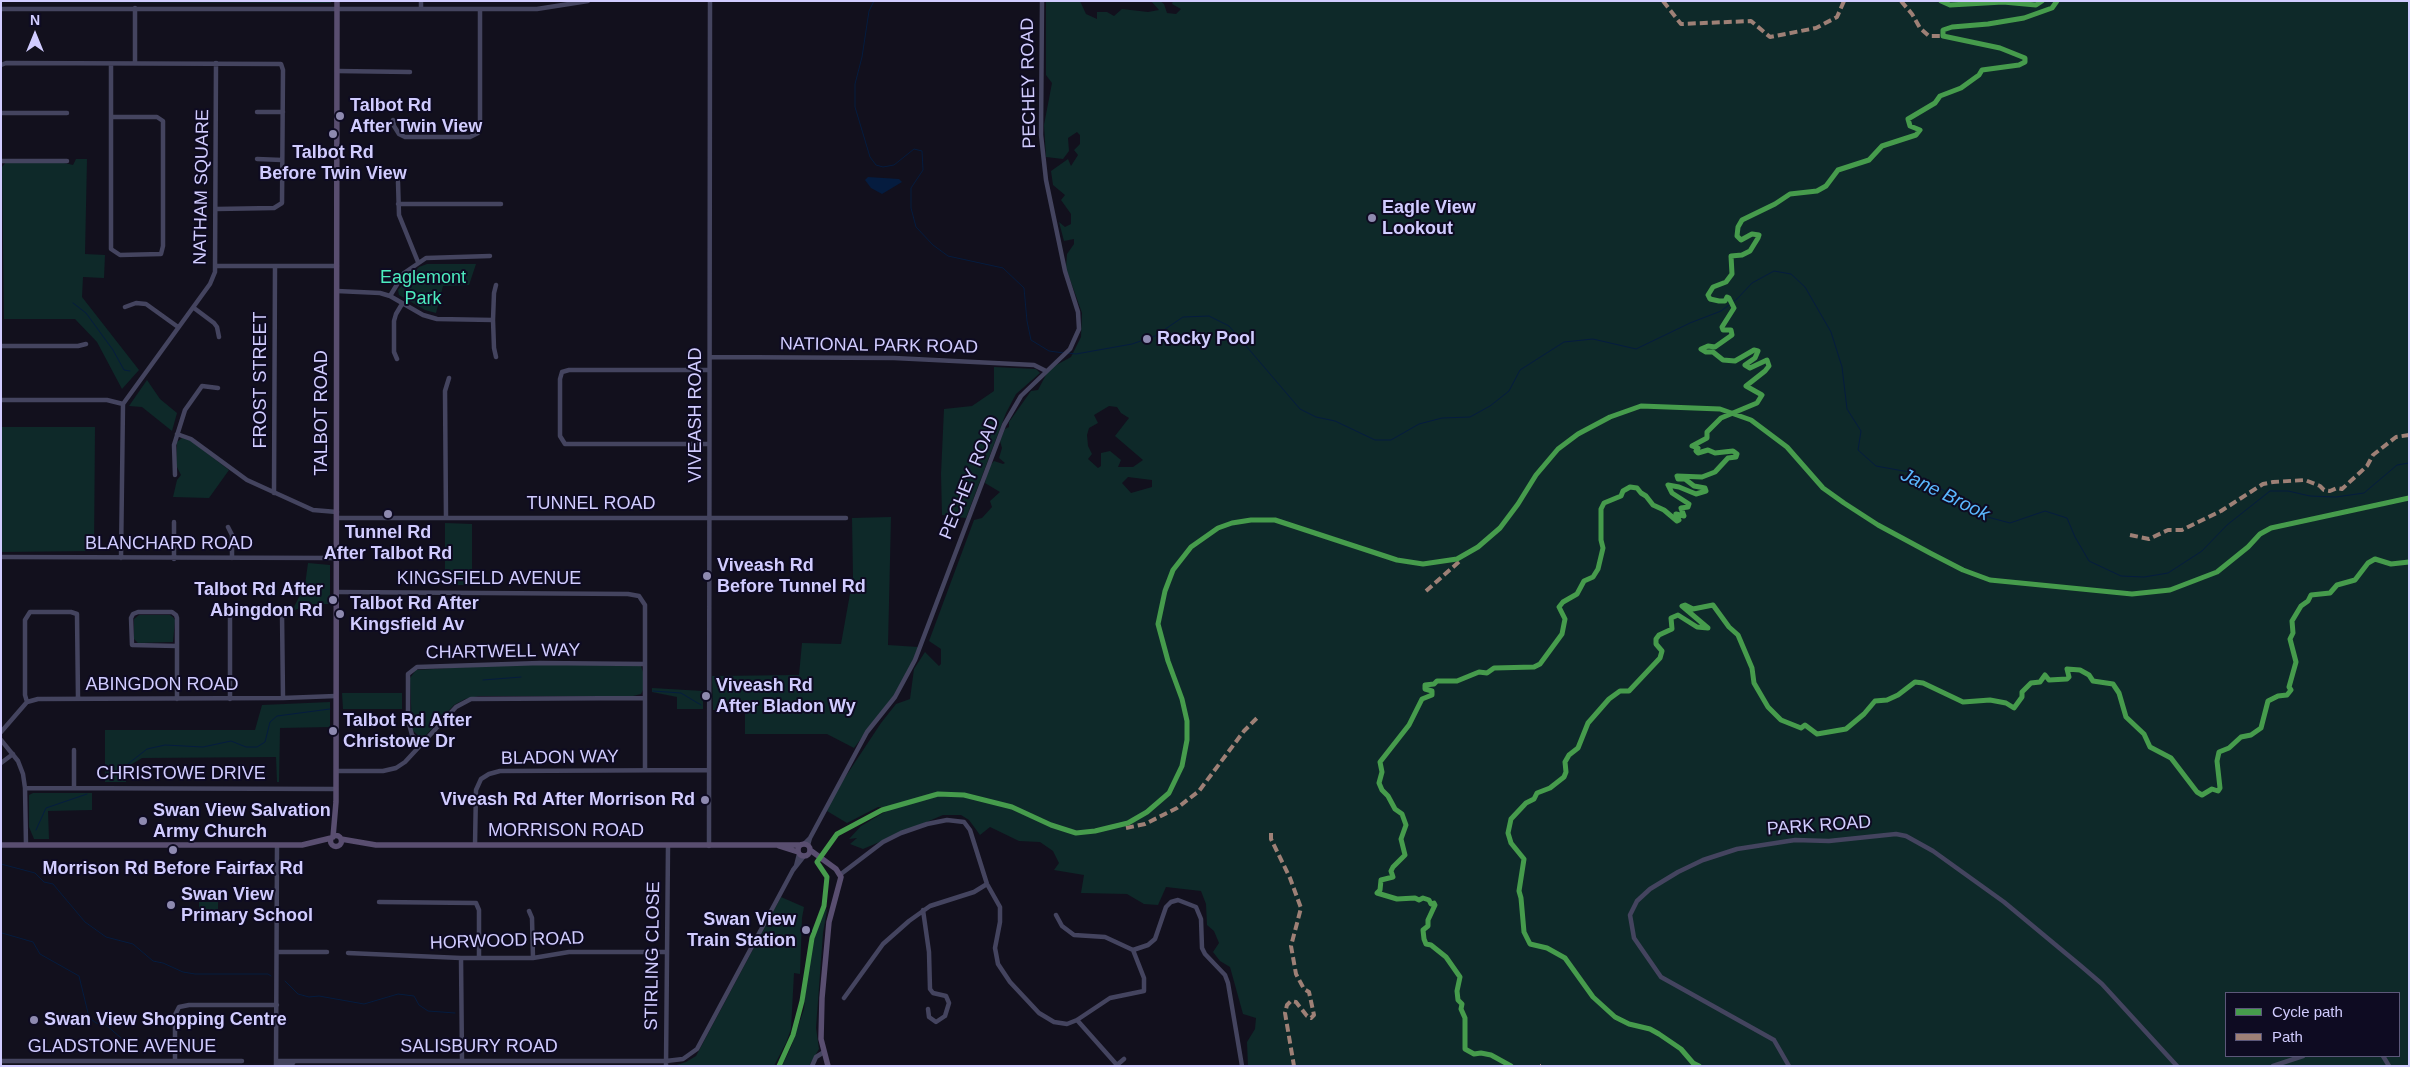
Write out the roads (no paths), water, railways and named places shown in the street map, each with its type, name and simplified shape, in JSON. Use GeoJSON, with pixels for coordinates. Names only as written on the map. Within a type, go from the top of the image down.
{"type":"FeatureCollection","features":[{"type":"Feature","properties":{"kind":"main road","name":"TALBOT ROAD"},"geometry":{"type":"LineString","coordinates":[[337,1],[337,839]]}},
{"type":"Feature","properties":{"kind":"main road","name":"MORRISON ROAD"},"geometry":{"type":"LineString","coordinates":[[312,843],[333,846],[330,842],[337,839]]}},
{"type":"Feature","properties":{"kind":"main road","name":"MORRISON ROAD"},"geometry":{"type":"LineString","coordinates":[[1,845],[277,846],[337,839],[376,846],[780,846],[804,850],[818,857],[841,874]]}},
{"type":"Feature","properties":{"kind":"main road"},"geometry":{"type":"LineString","coordinates":[[828,1066],[821,1027],[829,922],[841,881],[841,874]]}},
{"type":"Feature","properties":{"kind":"street"},"geometry":{"type":"LineString","coordinates":[[421,1],[421,9]]}},
{"type":"Feature","properties":{"kind":"street"},"geometry":{"type":"LineString","coordinates":[[1,9],[542,9],[588,1]]}},
{"type":"Feature","properties":{"kind":"street","name":"VIVEASH ROAD"},"geometry":{"type":"LineString","coordinates":[[708,846],[710,1]]}},
{"type":"Feature","properties":{"kind":"street","name":"PECHEY ROAD"},"geometry":{"type":"LineString","coordinates":[[796,866],[867,732],[895,697],[916,660],[1004,425],[1022,396],[1070,349],[1079,329],[1078,312],[1065,271],[1046,180],[1041,135],[1042,1]]}},
{"type":"Feature","properties":{"kind":"street"},"geometry":{"type":"LineString","coordinates":[[135,8],[135,63]]}},
{"type":"Feature","properties":{"kind":"street"},"geometry":{"type":"LineString","coordinates":[[393,120],[399,134],[405,137],[470,137],[478,133],[480,125],[480,9]]}},
{"type":"Feature","properties":{"kind":"street"},"geometry":{"type":"LineString","coordinates":[[1,65],[6,63],[281,64],[283,70],[283,200],[280,206],[274,208],[216,209]]}},
{"type":"Feature","properties":{"kind":"street"},"geometry":{"type":"LineString","coordinates":[[111,64],[111,117],[111,249],[120,255],[161,254],[163,246],[163,121],[157,117],[111,117]]}},
{"type":"Feature","properties":{"kind":"street","name":"NATHAM SQUARE"},"geometry":{"type":"LineString","coordinates":[[123,404],[178,327],[194,308],[210,284],[216,266],[216,64]]}},
{"type":"Feature","properties":{"kind":"street"},"geometry":{"type":"LineString","coordinates":[[337,71],[410,72]]}},
{"type":"Feature","properties":{"kind":"street"},"geometry":{"type":"LineString","coordinates":[[257,112],[283,112]]}},
{"type":"Feature","properties":{"kind":"street"},"geometry":{"type":"LineString","coordinates":[[1,113],[66,113]]}},
{"type":"Feature","properties":{"kind":"street"},"geometry":{"type":"LineString","coordinates":[[257,159],[282,160]]}},
{"type":"Feature","properties":{"kind":"street"},"geometry":{"type":"LineString","coordinates":[[1,161],[67,161]]}},
{"type":"Feature","properties":{"kind":"street"},"geometry":{"type":"LineString","coordinates":[[398,182],[399,215],[418,262]]}},
{"type":"Feature","properties":{"kind":"street"},"geometry":{"type":"LineString","coordinates":[[398,204],[501,204]]}},
{"type":"Feature","properties":{"kind":"street"},"geometry":{"type":"LineString","coordinates":[[390,296],[404,273],[418,262],[437,257],[490,256]]}},
{"type":"Feature","properties":{"kind":"street"},"geometry":{"type":"LineString","coordinates":[[216,266],[337,266]]}},
{"type":"Feature","properties":{"kind":"street","name":"FROST STREET"},"geometry":{"type":"LineString","coordinates":[[274,493],[275,267]]}},
{"type":"Feature","properties":{"kind":"street"},"geometry":{"type":"LineString","coordinates":[[496,285],[494,293],[494,348],[496,358]]}},
{"type":"Feature","properties":{"kind":"street"},"geometry":{"type":"LineString","coordinates":[[337,291],[372,292],[390,296],[424,316],[437,319],[494,320]]}},
{"type":"Feature","properties":{"kind":"street"},"geometry":{"type":"LineString","coordinates":[[125,307],[136,303],[146,304],[178,327]]}},
{"type":"Feature","properties":{"kind":"street"},"geometry":{"type":"LineString","coordinates":[[397,359],[394,352],[394,322],[402,304]]}},
{"type":"Feature","properties":{"kind":"street"},"geometry":{"type":"LineString","coordinates":[[194,308],[214,323],[219,337]]}},
{"type":"Feature","properties":{"kind":"street"},"geometry":{"type":"LineString","coordinates":[[1,346],[78,346],[86,344]]}},
{"type":"Feature","properties":{"kind":"street","name":"NATIONAL PARK ROAD"},"geometry":{"type":"LineString","coordinates":[[710,358],[894,358],[1034,365],[1046,371]]}},
{"type":"Feature","properties":{"kind":"street"},"geometry":{"type":"LineString","coordinates":[[709,370],[569,370],[562,372],[560,379],[560,436],[565,444],[709,444]]}},
{"type":"Feature","properties":{"kind":"street"},"geometry":{"type":"LineString","coordinates":[[446,518],[446,390],[449,378]]}},
{"type":"Feature","properties":{"kind":"street"},"geometry":{"type":"LineString","coordinates":[[175,475],[174,445],[184,410],[200,388],[206,385],[218,388]]}},
{"type":"Feature","properties":{"kind":"street"},"geometry":{"type":"LineString","coordinates":[[1,400],[107,400],[123,404],[121,558]]}},
{"type":"Feature","properties":{"kind":"street","name":"TUNNEL ROAD"},"geometry":{"type":"LineString","coordinates":[[178,434],[191,439],[247,480],[316,511],[337,515],[446,518],[846,518]]}},
{"type":"Feature","properties":{"kind":"street"},"geometry":{"type":"LineString","coordinates":[[174,522],[174,559]]}},
{"type":"Feature","properties":{"kind":"street"},"geometry":{"type":"LineString","coordinates":[[228,526],[232,535],[232,558]]}},
{"type":"Feature","properties":{"kind":"street","name":"BLANCHARD ROAD"},"geometry":{"type":"LineString","coordinates":[[1,557],[336,558]]}},
{"type":"Feature","properties":{"kind":"street","name":"KINGSFIELD AVENUE"},"geometry":{"type":"LineString","coordinates":[[337,592],[628,594],[641,597],[645,605],[645,664]]}},
{"type":"Feature","properties":{"kind":"street"},"geometry":{"type":"LineString","coordinates":[[1,732],[27,702],[25,695],[25,620],[30,612],[71,612],[77,614],[78,698]]}},
{"type":"Feature","properties":{"kind":"street"},"geometry":{"type":"LineString","coordinates":[[177,646],[132,645],[131,618],[133,614],[138,612],[174,613],[177,618],[177,646],[177,699]]}},
{"type":"Feature","properties":{"kind":"street"},"geometry":{"type":"LineString","coordinates":[[230,699],[231,614],[261,612],[278,612],[283,618],[283,698]]}},
{"type":"Feature","properties":{"kind":"street","name":"CHARTWELL WAY"},"geometry":{"type":"LineString","coordinates":[[420,744],[412,735],[408,720],[408,674],[417,667],[540,663],[645,664]]}},
{"type":"Feature","properties":{"kind":"street"},"geometry":{"type":"LineString","coordinates":[[645,664],[645,770]]}},
{"type":"Feature","properties":{"kind":"street","name":"ABINGDON ROAD"},"geometry":{"type":"LineString","coordinates":[[27,702],[38,699],[78,698],[230,699],[336,696]]}},
{"type":"Feature","properties":{"kind":"street"},"geometry":{"type":"LineString","coordinates":[[336,771],[392,770],[405,762],[456,707],[471,699],[645,698]]}},
{"type":"Feature","properties":{"kind":"street"},"geometry":{"type":"LineString","coordinates":[[1,740],[21,767],[26,788],[26,845]]}},
{"type":"Feature","properties":{"kind":"street"},"geometry":{"type":"LineString","coordinates":[[74,750],[74,788]]}},
{"type":"Feature","properties":{"kind":"street"},"geometry":{"type":"LineString","coordinates":[[1,763],[13,754]]}},
{"type":"Feature","properties":{"kind":"street","name":"BLADON WAY"},"geometry":{"type":"LineString","coordinates":[[475,845],[476,790],[482,779],[488,774],[500,771],[708,770]]}},
{"type":"Feature","properties":{"kind":"street","name":"CHRISTOWE DRIVE"},"geometry":{"type":"LineString","coordinates":[[26,788],[336,789]]}},
{"type":"Feature","properties":{"kind":"street"},"geometry":{"type":"LineString","coordinates":[[841,874],[883,842],[901,833],[927,824],[947,820],[960,820],[970,830],[987,884],[1000,907],[1000,922],[995,955],[1003,973],[1046,1019],[1060,1024],[1077,1020],[1110,998],[1144,991],[1144,978],[1133,950],[1105,938],[1074,935],[1062,926],[1056,915]]}},
{"type":"Feature","properties":{"kind":"street","name":"PARK ROAD"},"geometry":{"type":"LineString","coordinates":[[1789,1066],[1774,1040],[1661,977],[1634,938],[1630,915],[1637,901],[1650,889],[1702,860],[1737,849],[1795,840],[1829,842],[1896,834],[1911,838],[1933,851],[2011,908],[2102,984],[2177,1066]]}},
{"type":"Feature","properties":{"kind":"street"},"geometry":{"type":"LineString","coordinates":[[277,846],[277,1064]]}},
{"type":"Feature","properties":{"kind":"street","name":"STIRLING CLOSE"},"geometry":{"type":"LineString","coordinates":[[666,1063],[668,846]]}},
{"type":"Feature","properties":{"kind":"street","name":"SALISBURY ROAD"},"geometry":{"type":"LineString","coordinates":[[277,1064],[462,1060],[513,1064],[666,1063],[683,1058],[697,1049],[796,866]]}},
{"type":"Feature","properties":{"kind":"street"},"geometry":{"type":"LineString","coordinates":[[844,998],[883,944],[923,910],[940,901],[974,892],[987,884]]}},
{"type":"Feature","properties":{"kind":"street"},"geometry":{"type":"LineString","coordinates":[[1133,950],[1152,942],[1166,907],[1171,902],[1178,900],[1189,903],[1199,912],[1202,948],[1205,954],[1225,975],[1228,983],[1242,1066]]}},
{"type":"Feature","properties":{"kind":"street"},"geometry":{"type":"LineString","coordinates":[[379,902],[476,904],[479,910],[479,958]]}},
{"type":"Feature","properties":{"kind":"street"},"geometry":{"type":"LineString","coordinates":[[923,910],[929,948],[930,989],[933,993],[942,994],[948,999],[948,1012],[940,1020],[932,1021],[928,1009]]}},
{"type":"Feature","properties":{"kind":"street"},"geometry":{"type":"LineString","coordinates":[[529,911],[532,918],[533,958]]}},
{"type":"Feature","properties":{"kind":"street"},"geometry":{"type":"LineString","coordinates":[[277,952],[327,952]]}},
{"type":"Feature","properties":{"kind":"street","name":"HORWOOD ROAD"},"geometry":{"type":"LineString","coordinates":[[348,953],[461,958],[533,958],[569,952],[667,952]]}},
{"type":"Feature","properties":{"kind":"street"},"geometry":{"type":"LineString","coordinates":[[461,958],[462,1060]]}},
{"type":"Feature","properties":{"kind":"street"},"geometry":{"type":"LineString","coordinates":[[175,1061],[175,1015],[179,1007],[188,1005],[277,1005]]}},
{"type":"Feature","properties":{"kind":"street"},"geometry":{"type":"LineString","coordinates":[[1077,1020],[1117,1065],[1124,1059]]}},
{"type":"Feature","properties":{"kind":"street"},"geometry":{"type":"LineString","coordinates":[[812,1066],[816,1058],[824,1052]]}},
{"type":"Feature","properties":{"kind":"street"},"geometry":{"type":"LineString","coordinates":[[2273,1066],[2300,1057]]}},
{"type":"Feature","properties":{"kind":"street","name":"GLADSTONE AVENUE"},"geometry":{"type":"LineString","coordinates":[[1,1061],[104,1063],[175,1061],[226,1063],[242,1061]]}},
{"type":"Feature","properties":{"kind":"water"},"geometry":{"type":"Polygon","coordinates":[[[868,177],[899,179],[902,182],[882,194],[871,188],[865,180],[868,177]]]}},
{"type":"Feature","properties":{"kind":"waterway","name":"Jane Brook"},"geometry":{"type":"LineString","coordinates":[[874,1],[869,11],[862,57],[855,84],[855,107],[870,157],[876,165],[883,167],[894,165],[914,149],[922,151],[923,170],[911,188],[911,208],[916,227],[933,245],[948,256],[1003,268],[1024,288],[1031,340],[1049,351],[1064,353]]}},
{"type":"Feature","properties":{"kind":"waterway","name":"Jane Brook"},"geometry":{"type":"LineString","coordinates":[[1068,353],[1076,354],[1132,344],[1155,336],[1183,317],[1209,316],[1229,326],[1300,409],[1316,417],[1335,421],[1375,440],[1391,440],[1419,424],[1442,418],[1470,417],[1490,406],[1509,391],[1520,370],[1564,342],[1593,339],[1636,349],[1690,323],[1721,311],[1737,299],[1752,283],[1774,271],[1791,274],[1805,287],[1831,332],[1842,367],[1847,409],[1861,431],[1858,450],[1876,466],[1909,472],[1945,491],[1980,515],[2010,523],[2045,511],[2067,518],[2075,537],[2089,561],[2121,576],[2144,577],[2168,573],[2202,551],[2227,525],[2270,491],[2288,491],[2310,496],[2336,497],[2364,493],[2397,465],[2409,463]]}},
{"type":"Feature","properties":{"kind":"waterway"},"geometry":{"type":"LineString","coordinates":[[73,303],[86,313],[113,350],[124,370],[130,371]]}},
{"type":"Feature","properties":{"kind":"waterway"},"geometry":{"type":"LineString","coordinates":[[483,680],[521,677]]}},
{"type":"Feature","properties":{"kind":"waterway"},"geometry":{"type":"LineString","coordinates":[[653,691],[681,693],[701,705]]}},
{"type":"Feature","properties":{"kind":"waterway"},"geometry":{"type":"LineString","coordinates":[[110,778],[147,749],[165,745],[203,747],[231,741],[246,747],[257,747],[265,742],[270,722],[277,716],[330,709]]}},
{"type":"Feature","properties":{"kind":"waterway"},"geometry":{"type":"LineString","coordinates":[[36,830],[46,808],[87,794]]}},
{"type":"Feature","properties":{"kind":"waterway"},"geometry":{"type":"LineString","coordinates":[[1,864],[35,873],[44,882],[53,884],[85,922],[106,937],[133,944],[153,961],[163,963],[183,972],[195,974],[268,974],[271,976]]}},
{"type":"Feature","properties":{"kind":"waterway"},"geometry":{"type":"LineString","coordinates":[[2,933],[33,942],[40,954],[79,976],[91,1019],[96,1023],[105,1024],[121,1038]]}},
{"type":"Feature","properties":{"kind":"waterway"},"geometry":{"type":"LineString","coordinates":[[285,981],[298,994],[309,997],[319,996],[364,1004],[398,994],[414,996],[419,1005],[428,1011],[455,1013]]}},
{"type":"Feature","properties":{"kind":"place","name":"Talbot Rd After Twin View"},"geometry":{"type":"Point","coordinates":[340,116]}},
{"type":"Feature","properties":{"kind":"place","name":"Talbot Rd Before Twin View"},"geometry":{"type":"Point","coordinates":[333,134]}},
{"type":"Feature","properties":{"kind":"place","name":"Eagle View Lookout"},"geometry":{"type":"Point","coordinates":[1372,218]}},
{"type":"Feature","properties":{"kind":"place","name":"Rocky Pool"},"geometry":{"type":"Point","coordinates":[1147,339]}},
{"type":"Feature","properties":{"kind":"place","name":"Tunnel Rd After Talbot Rd"},"geometry":{"type":"Point","coordinates":[388,514]}},
{"type":"Feature","properties":{"kind":"place","name":"Viveash Rd Before Tunnel Rd"},"geometry":{"type":"Point","coordinates":[707,576]}},
{"type":"Feature","properties":{"kind":"place","name":"Talbot Rd After Abingdon Rd"},"geometry":{"type":"Point","coordinates":[333,600]}},
{"type":"Feature","properties":{"kind":"place","name":"Talbot Rd After Kingsfield Av"},"geometry":{"type":"Point","coordinates":[340,614]}},
{"type":"Feature","properties":{"kind":"place","name":"Viveash Rd After Bladon Wy"},"geometry":{"type":"Point","coordinates":[706,696]}},
{"type":"Feature","properties":{"kind":"place","name":"Talbot Rd After Christowe Dr"},"geometry":{"type":"Point","coordinates":[333,731]}},
{"type":"Feature","properties":{"kind":"place","name":"Viveash Rd After Morrison Rd"},"geometry":{"type":"Point","coordinates":[705,800]}},
{"type":"Feature","properties":{"kind":"place","name":"Swan View Salvation Army Church"},"geometry":{"type":"Point","coordinates":[143,821]}},
{"type":"Feature","properties":{"kind":"place","name":"Morrison Rd Before Fairfax Rd"},"geometry":{"type":"Point","coordinates":[173,850]}},
{"type":"Feature","properties":{"kind":"place","name":"Swan View Primary School"},"geometry":{"type":"Point","coordinates":[171,905]}},
{"type":"Feature","properties":{"kind":"place","name":"Swan View Train Station"},"geometry":{"type":"Point","coordinates":[806,930]}},
{"type":"Feature","properties":{"kind":"place","name":"Swan View Shopping Centre"},"geometry":{"type":"Point","coordinates":[34,1020]}},
{"type":"Feature","properties":{"kind":"park label","name":"Eaglemont Park"},"geometry":{"type":"Point","coordinates":[423,288]}}]}
